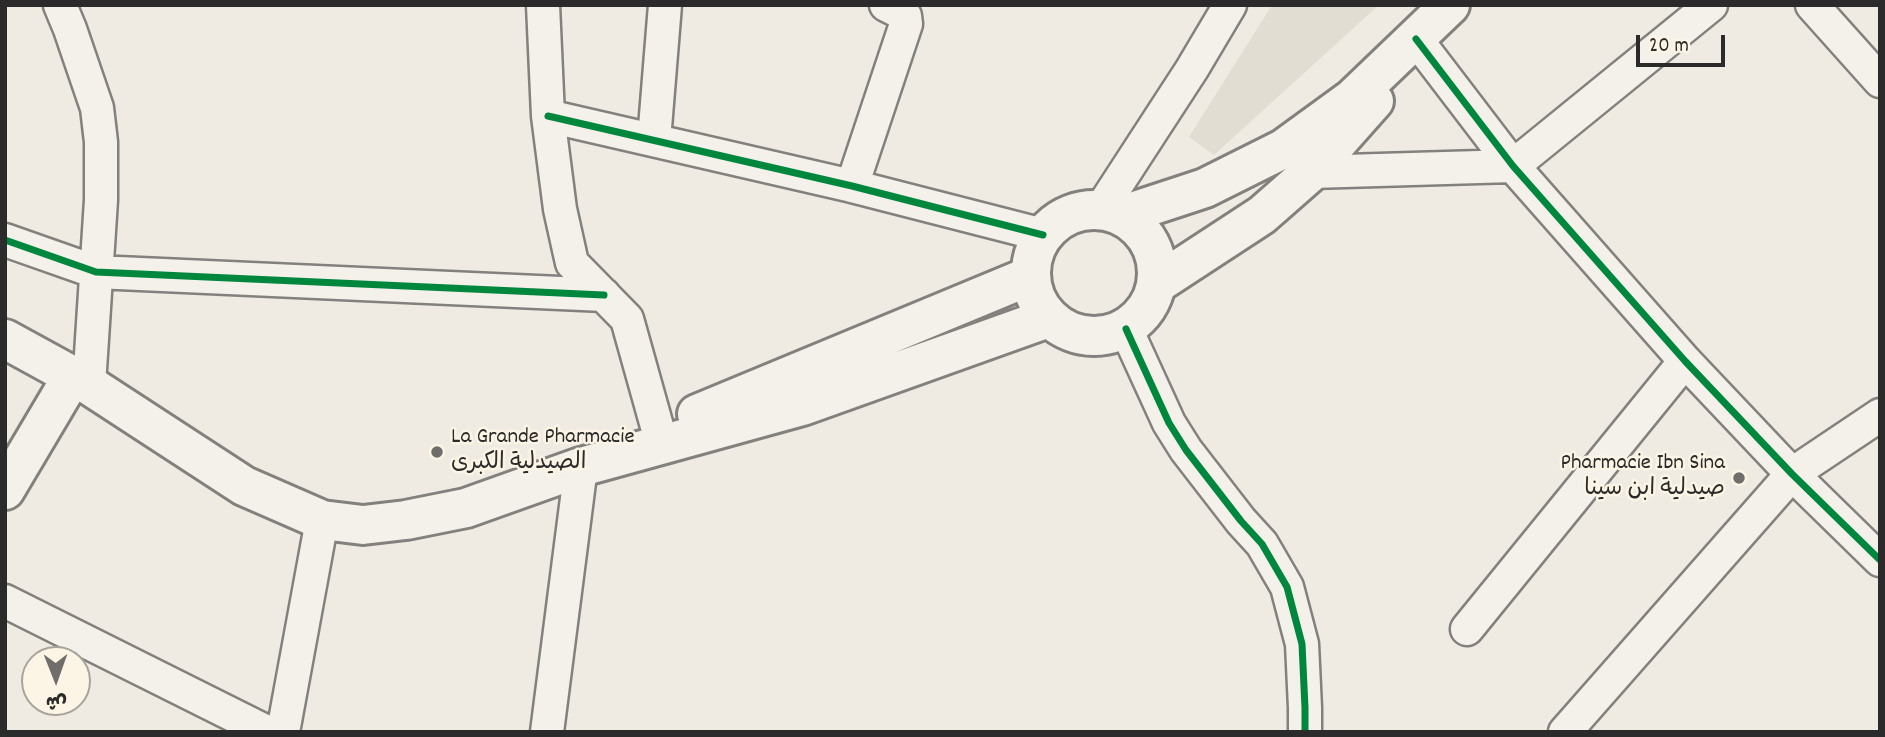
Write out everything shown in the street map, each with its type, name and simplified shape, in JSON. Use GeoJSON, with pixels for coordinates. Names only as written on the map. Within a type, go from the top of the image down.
{"type":"FeatureCollection","features":[{"type":"Feature","properties":{"kind":"main road"},"geometry":{"type":"LineString","coordinates":[[1112,212],[1144,232],[1157,257],[1158,283],[1147,310],[1126,329],[1100,337],[1072,333],[1048,318],[1035,299],[1030,276],[1033,254],[1043,235],[1069,214],[1112,212],[1205,188],[1283,149],[1353,98],[1450,5]]}},
{"type":"Feature","properties":{"kind":"main road"},"geometry":{"type":"LineString","coordinates":[[1158,283],[1262,215],[1311,172],[1369,109],[1416,39]]}},
{"type":"Feature","properties":{"kind":"main road"},"geometry":{"type":"LineString","coordinates":[[581,467],[658,430],[1030,276]]}},
{"type":"Feature","properties":{"kind":"main road"},"geometry":{"type":"LineString","coordinates":[[5,339],[80,381],[244,486],[322,520],[363,525],[466,508],[581,467],[802,406],[1048,318]]}},
{"type":"Feature","properties":{"kind":"main road"},"geometry":{"type":"LineString","coordinates":[[5,490],[80,381]]}},
{"type":"Feature","properties":{"kind":"street"},"geometry":{"type":"LineString","coordinates":[[60,5],[97,108],[101,142],[101,200],[94,321],[80,381]]}},
{"type":"Feature","properties":{"kind":"street"},"geometry":{"type":"LineString","coordinates":[[542,5],[548,116],[560,209],[572,263],[626,319],[658,430]]}},
{"type":"Feature","properties":{"kind":"street"},"geometry":{"type":"LineString","coordinates":[[654,140],[665,5]]}},
{"type":"Feature","properties":{"kind":"street"},"geometry":{"type":"LineString","coordinates":[[852,186],[906,24],[905,16],[886,5]]}},
{"type":"Feature","properties":{"kind":"street"},"geometry":{"type":"LineString","coordinates":[[1112,212],[1230,5]]}},
{"type":"Feature","properties":{"kind":"street"},"geometry":{"type":"LineString","coordinates":[[1311,172],[1513,166],[1711,5]]}},
{"type":"Feature","properties":{"kind":"street"},"geometry":{"type":"LineString","coordinates":[[1812,5],[1880,81]]}},
{"type":"Feature","properties":{"kind":"street"},"geometry":{"type":"LineString","coordinates":[[1416,39],[1513,166],[1685,361],[1792,474],[1880,560]]}},
{"type":"Feature","properties":{"kind":"street"},"geometry":{"type":"LineString","coordinates":[[548,116],[852,186],[1043,235]]}},
{"type":"Feature","properties":{"kind":"street"},"geometry":{"type":"LineString","coordinates":[[5,240],[96,272],[604,295]]}},
{"type":"Feature","properties":{"kind":"street"},"geometry":{"type":"LineString","coordinates":[[1126,329],[1169,423],[1186,450],[1262,544],[1287,587],[1302,644],[1305,732]]}},
{"type":"Feature","properties":{"kind":"street"},"geometry":{"type":"LineString","coordinates":[[1467,628],[1685,361]]}},
{"type":"Feature","properties":{"kind":"street"},"geometry":{"type":"LineString","coordinates":[[1565,732],[1792,474],[1880,415]]}},
{"type":"Feature","properties":{"kind":"street"},"geometry":{"type":"LineString","coordinates":[[547,732],[581,467]]}},
{"type":"Feature","properties":{"kind":"street"},"geometry":{"type":"LineString","coordinates":[[283,732],[322,520]]}},
{"type":"Feature","properties":{"kind":"street"},"geometry":{"type":"LineString","coordinates":[[5,601],[267,732]]}},
{"type":"Feature","properties":{"kind":"shaded area"},"geometry":{"type":"Polygon","coordinates":[[[1272,5],[1379,5],[1214,155],[1189,137],[1272,5]]]}},
{"type":"Feature","properties":{"kind":"cycle path"},"geometry":{"type":"LineString","coordinates":[[1416,39],[1513,166],[1685,361],[1792,474],[1880,560]]}},
{"type":"Feature","properties":{"kind":"cycle path"},"geometry":{"type":"LineString","coordinates":[[548,116],[852,186],[1043,235]]}},
{"type":"Feature","properties":{"kind":"cycle path"},"geometry":{"type":"LineString","coordinates":[[5,240],[96,272],[604,295]]}},
{"type":"Feature","properties":{"kind":"cycle path"},"geometry":{"type":"LineString","coordinates":[[1126,329],[1169,423],[1186,450],[1262,544],[1287,587],[1302,644],[1305,732]]}},
{"type":"Feature","properties":{"kind":"place","name":"La Grande Pharmacie الصيدلية الكبرى"},"geometry":{"type":"Point","coordinates":[437,452]}},
{"type":"Feature","properties":{"kind":"place","name":"Pharmacie Ibn Sina صيدلية ابن سينا"},"geometry":{"type":"Point","coordinates":[1739,478]}}]}
